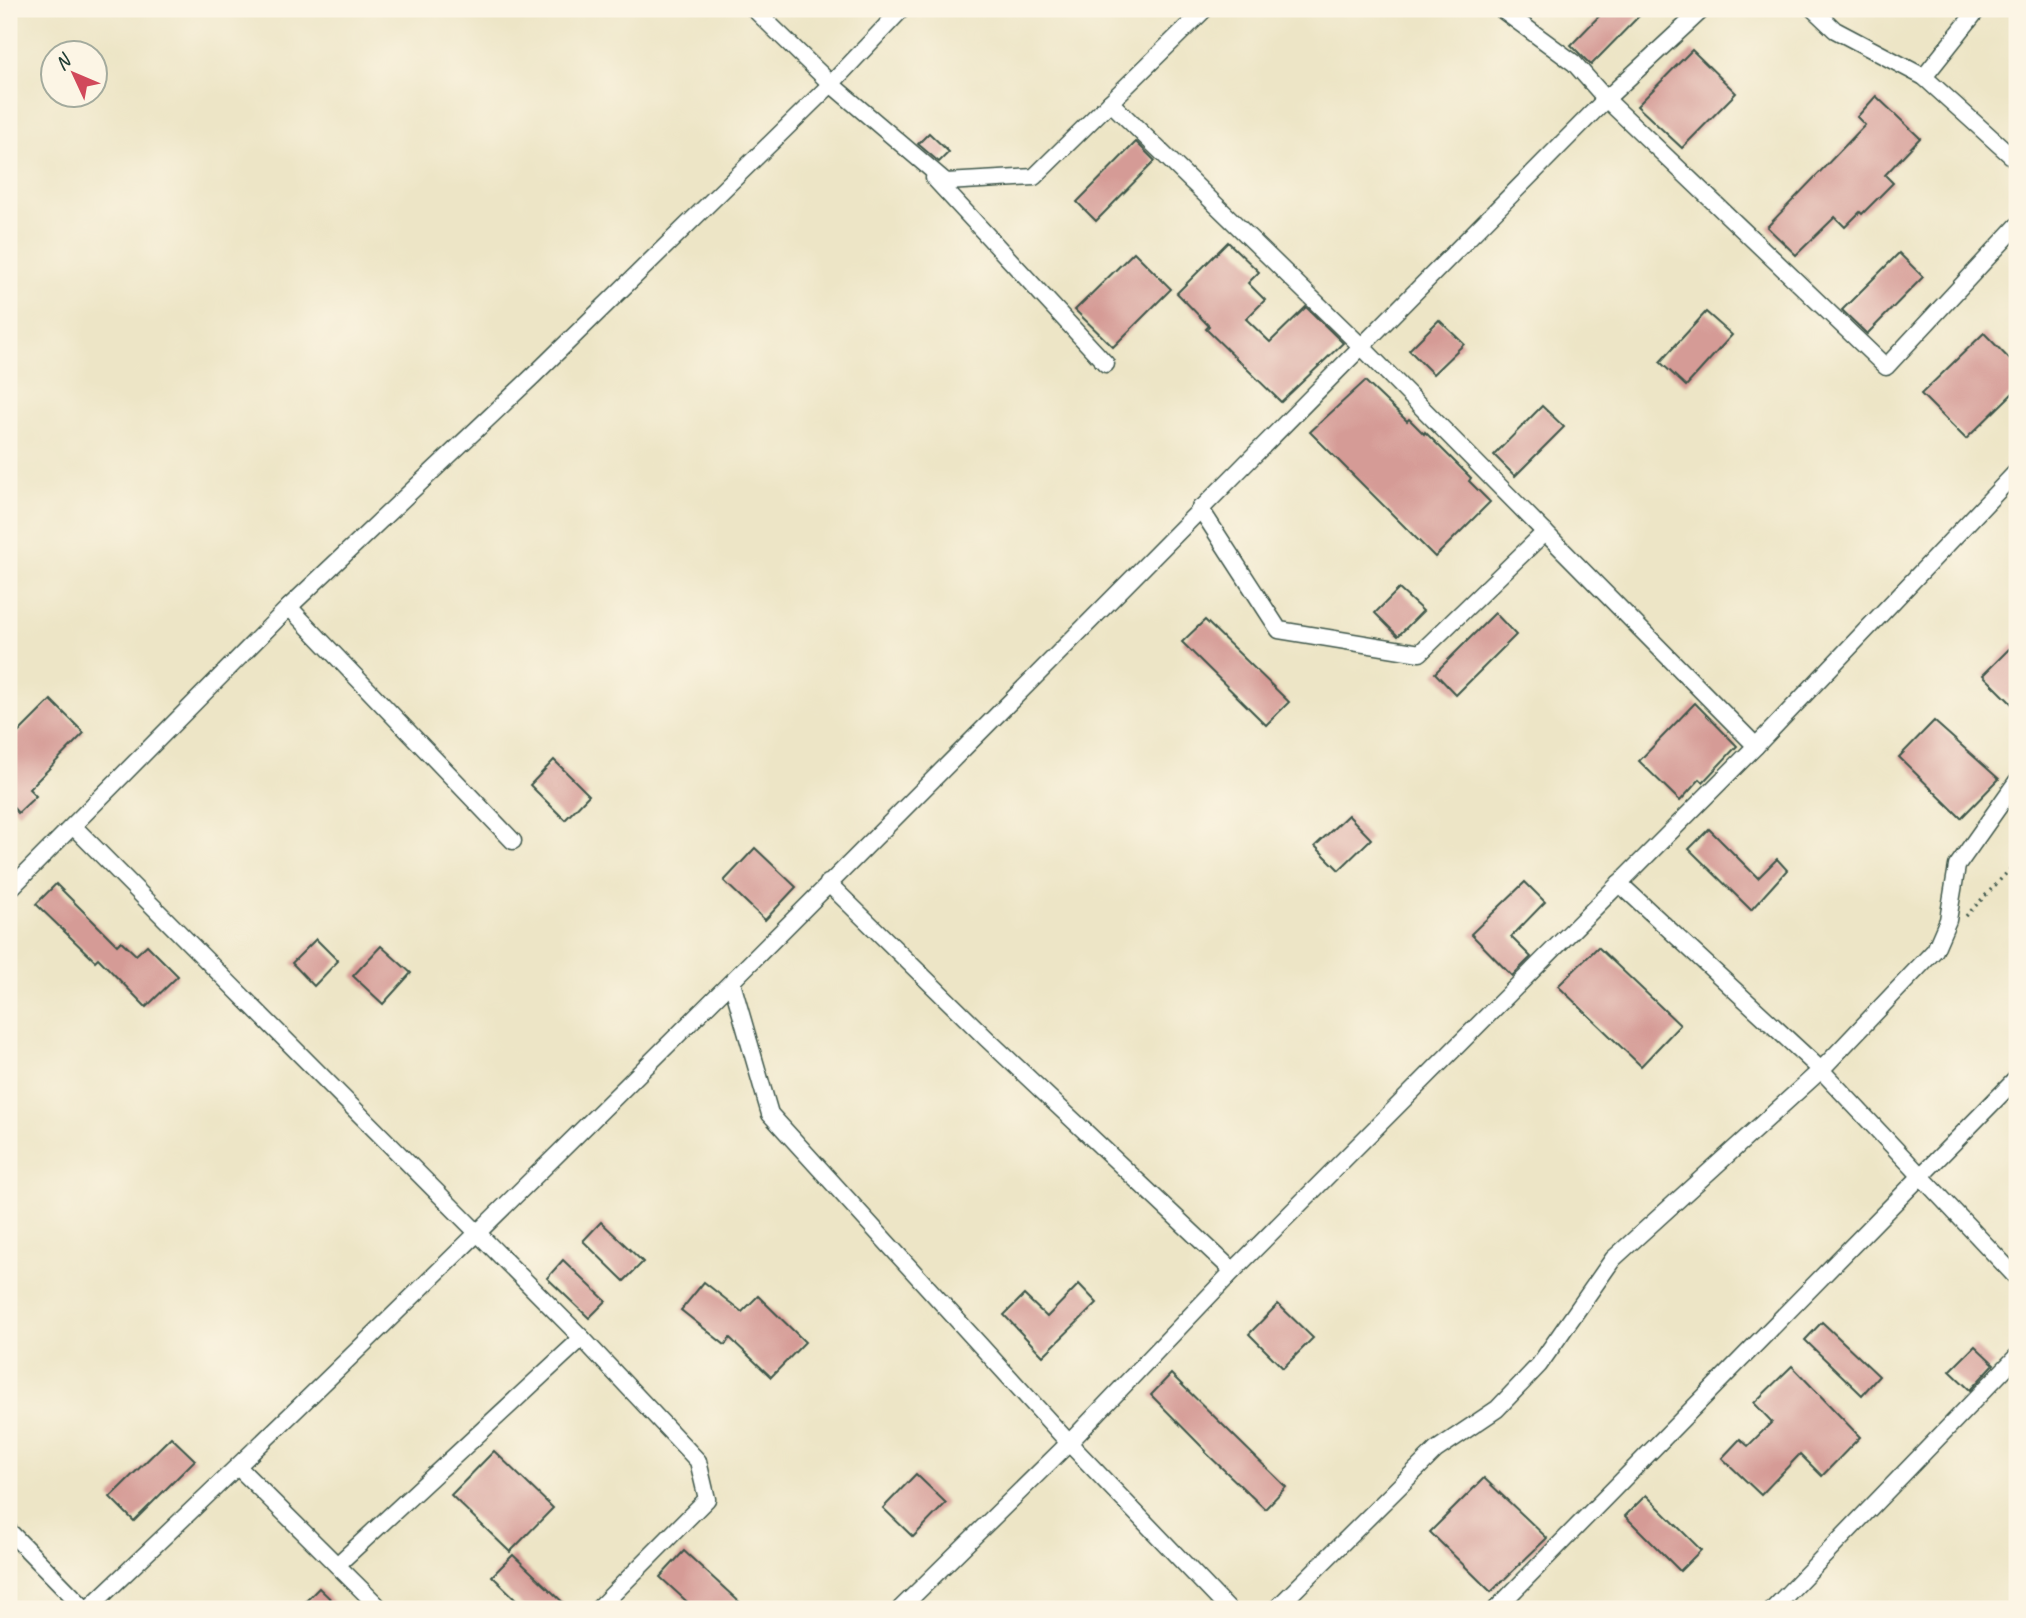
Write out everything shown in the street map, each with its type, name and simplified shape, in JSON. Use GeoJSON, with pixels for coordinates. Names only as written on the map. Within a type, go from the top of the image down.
{"type":"FeatureCollection","features":[{"type":"Feature","properties":{"kind":"street"},"geometry":{"type":"LineString","coordinates":[[754,9],[831,84],[946,182],[1034,177],[1205,9]]}},
{"type":"Feature","properties":{"kind":"street"},"geometry":{"type":"LineString","coordinates":[[9,890],[289,607],[533,376],[831,84],[902,9]]}},
{"type":"Feature","properties":{"kind":"street"},"geometry":{"type":"LineString","coordinates":[[1501,9],[1574,64],[1606,99],[1886,367],[2017,226]]}},
{"type":"Feature","properties":{"kind":"street"},"geometry":{"type":"LineString","coordinates":[[9,1531],[87,1609],[238,1467],[732,982],[1606,99],[1703,9]]}},
{"type":"Feature","properties":{"kind":"street"},"geometry":{"type":"LineString","coordinates":[[1813,9],[1835,30],[1924,77],[2017,161]]}},
{"type":"Feature","properties":{"kind":"street"},"geometry":{"type":"LineString","coordinates":[[1924,77],[1978,9]]}},
{"type":"Feature","properties":{"kind":"street"},"geometry":{"type":"LineString","coordinates":[[1110,102],[1361,346],[1756,746]]}},
{"type":"Feature","properties":{"kind":"street"},"geometry":{"type":"LineString","coordinates":[[911,153],[1106,364]]}},
{"type":"Feature","properties":{"kind":"street"},"geometry":{"type":"LineString","coordinates":[[900,1609],[1069,1443],[1233,1271],[1756,746],[2017,471]]}},
{"type":"Feature","properties":{"kind":"street"},"geometry":{"type":"LineString","coordinates":[[1200,508],[1279,630],[1420,653],[1545,532]]}},
{"type":"Feature","properties":{"kind":"street"},"geometry":{"type":"LineString","coordinates":[[289,607],[513,841]]}},
{"type":"Feature","properties":{"kind":"street"},"geometry":{"type":"LineString","coordinates":[[1276,1609],[1436,1450],[1497,1409],[1539,1365],[1613,1259],[1821,1070],[1935,950],[1948,919],[1957,866],[2017,781]]}},
{"type":"Feature","properties":{"kind":"street"},"geometry":{"type":"LineString","coordinates":[[73,826],[582,1338],[698,1461],[707,1499],[598,1609]]}},
{"type":"Feature","properties":{"kind":"street"},"geometry":{"type":"LineString","coordinates":[[828,883],[987,1039],[1233,1271]]}},
{"type":"Feature","properties":{"kind":"street"},"geometry":{"type":"LineString","coordinates":[[1619,883],[1821,1070],[2017,1278]]}},
{"type":"Feature","properties":{"kind":"street"},"geometry":{"type":"LineString","coordinates":[[732,982],[770,1114],[1069,1443],[1228,1609]]}},
{"type":"Feature","properties":{"kind":"street"},"geometry":{"type":"LineString","coordinates":[[1496,1609],[2017,1078]]}},
{"type":"Feature","properties":{"kind":"street"},"geometry":{"type":"LineString","coordinates":[[338,1565],[582,1338]]}},
{"type":"Feature","properties":{"kind":"street"},"geometry":{"type":"LineString","coordinates":[[1773,1609],[2017,1356]]}},
{"type":"Feature","properties":{"kind":"street"},"geometry":{"type":"LineString","coordinates":[[238,1467],[381,1609]]}},
{"type":"Feature","properties":{"kind":"path"},"geometry":{"type":"LineString","coordinates":[[1962,920],[2017,862]]}},
{"type":"Feature","properties":{"kind":"building"},"geometry":{"type":"Polygon","coordinates":[[[1606,9],[1646,9],[1591,65],[1571,45],[1606,9]]]}},
{"type":"Feature","properties":{"kind":"building"},"geometry":{"type":"Polygon","coordinates":[[[1692,50],[1736,93],[1682,148],[1637,106],[1692,50]]]}},
{"type":"Feature","properties":{"kind":"building"},"geometry":{"type":"Polygon","coordinates":[[[1876,96],[1920,138],[1885,175],[1893,183],[1862,214],[1860,212],[1845,227],[1835,217],[1796,255],[1767,227],[1865,125],[1857,117],[1876,96]]]}},
{"type":"Feature","properties":{"kind":"building"},"geometry":{"type":"Polygon","coordinates":[[[929,133],[949,152],[939,162],[918,144],[929,133]]]}},
{"type":"Feature","properties":{"kind":"building"},"geometry":{"type":"Polygon","coordinates":[[[1136,142],[1155,161],[1096,221],[1077,202],[1136,142]]]}},
{"type":"Feature","properties":{"kind":"building"},"geometry":{"type":"Polygon","coordinates":[[[1228,242],[1259,272],[1248,283],[1265,300],[1246,319],[1270,342],[1306,307],[1343,343],[1281,402],[1206,329],[1209,326],[1177,293],[1228,242]]]}},
{"type":"Feature","properties":{"kind":"building"},"geometry":{"type":"Polygon","coordinates":[[[1134,252],[1171,289],[1113,347],[1075,310],[1134,252]]]}},
{"type":"Feature","properties":{"kind":"building"},"geometry":{"type":"Polygon","coordinates":[[[1899,253],[1923,277],[1867,334],[1842,310],[1899,253]]]}},
{"type":"Feature","properties":{"kind":"building"},"geometry":{"type":"Polygon","coordinates":[[[1706,312],[1732,335],[1686,386],[1660,362],[1706,312]]]}},
{"type":"Feature","properties":{"kind":"building"},"geometry":{"type":"Polygon","coordinates":[[[1439,320],[1464,344],[1433,374],[1409,350],[1439,320]]]}},
{"type":"Feature","properties":{"kind":"building"},"geometry":{"type":"Polygon","coordinates":[[[1984,333],[2017,367],[2017,389],[1966,439],[1921,394],[1984,333]]]}},
{"type":"Feature","properties":{"kind":"building"},"geometry":{"type":"Polygon","coordinates":[[[1365,381],[1407,421],[1409,419],[1424,434],[1425,432],[1471,478],[1469,481],[1490,502],[1435,557],[1310,432],[1365,381]]]}},
{"type":"Feature","properties":{"kind":"building"},"geometry":{"type":"Polygon","coordinates":[[[1542,406],[1564,427],[1515,476],[1494,455],[1542,406]]]}},
{"type":"Feature","properties":{"kind":"building"},"geometry":{"type":"Polygon","coordinates":[[[1399,589],[1423,611],[1398,636],[1375,613],[1399,589]]]}},
{"type":"Feature","properties":{"kind":"building"},"geometry":{"type":"Polygon","coordinates":[[[1495,613],[1516,635],[1456,695],[1435,673],[1495,613]]]}},
{"type":"Feature","properties":{"kind":"building"},"geometry":{"type":"Polygon","coordinates":[[[1205,620],[1289,702],[1266,725],[1182,642],[1205,620]]]}},
{"type":"Feature","properties":{"kind":"building"},"geometry":{"type":"Polygon","coordinates":[[[2017,641],[2017,709],[1983,675],[2017,641]]]}},
{"type":"Feature","properties":{"kind":"building"},"geometry":{"type":"Polygon","coordinates":[[[51,700],[84,733],[29,789],[36,796],[18,813],[9,803],[9,742],[51,700]]]}},
{"type":"Feature","properties":{"kind":"building"},"geometry":{"type":"Polygon","coordinates":[[[1695,703],[1737,746],[1703,782],[1700,779],[1680,801],[1639,761],[1695,703]]]}},
{"type":"Feature","properties":{"kind":"building"},"geometry":{"type":"Polygon","coordinates":[[[1934,721],[1999,779],[1961,818],[1899,757],[1934,721]]]}},
{"type":"Feature","properties":{"kind":"building"},"geometry":{"type":"Polygon","coordinates":[[[554,760],[589,795],[565,820],[530,785],[554,760]]]}},
{"type":"Feature","properties":{"kind":"building"},"geometry":{"type":"Polygon","coordinates":[[[1348,815],[1371,839],[1339,870],[1315,846],[1348,815]]]}},
{"type":"Feature","properties":{"kind":"building"},"geometry":{"type":"Polygon","coordinates":[[[1709,829],[1758,878],[1777,859],[1787,870],[1751,910],[1689,849],[1709,829]]]}},
{"type":"Feature","properties":{"kind":"building"},"geometry":{"type":"Polygon","coordinates":[[[755,848],[796,887],[765,920],[724,881],[755,848]]]}},
{"type":"Feature","properties":{"kind":"building"},"geometry":{"type":"Polygon","coordinates":[[[1525,882],[1545,902],[1511,937],[1531,957],[1512,976],[1471,934],[1525,882]]]}},
{"type":"Feature","properties":{"kind":"building"},"geometry":{"type":"Polygon","coordinates":[[[56,884],[117,945],[121,941],[136,955],[147,945],[178,976],[146,1007],[98,958],[95,961],[36,904],[56,884]]]}},
{"type":"Feature","properties":{"kind":"building"},"geometry":{"type":"Polygon","coordinates":[[[316,939],[338,961],[314,986],[292,963],[316,939]]]}},
{"type":"Feature","properties":{"kind":"building"},"geometry":{"type":"Polygon","coordinates":[[[381,946],[411,973],[383,1004],[353,976],[381,946]]]}},
{"type":"Feature","properties":{"kind":"building"},"geometry":{"type":"Polygon","coordinates":[[[1598,947],[1680,1025],[1641,1066],[1558,986],[1598,947]]]}},
{"type":"Feature","properties":{"kind":"building"},"geometry":{"type":"Polygon","coordinates":[[[601,1222],[643,1262],[624,1281],[583,1241],[601,1222]]]}},
{"type":"Feature","properties":{"kind":"building"},"geometry":{"type":"Polygon","coordinates":[[[563,1260],[606,1301],[589,1318],[547,1278],[563,1260]]]}},
{"type":"Feature","properties":{"kind":"building"},"geometry":{"type":"Polygon","coordinates":[[[704,1282],[742,1312],[758,1296],[805,1342],[771,1377],[730,1338],[725,1345],[681,1310],[704,1282]]]}},
{"type":"Feature","properties":{"kind":"building"},"geometry":{"type":"Polygon","coordinates":[[[1079,1284],[1097,1303],[1043,1356],[1004,1315],[1024,1295],[1047,1317],[1079,1284]]]}},
{"type":"Feature","properties":{"kind":"building"},"geometry":{"type":"Polygon","coordinates":[[[1278,1304],[1313,1338],[1283,1368],[1249,1334],[1278,1304]]]}},
{"type":"Feature","properties":{"kind":"building"},"geometry":{"type":"Polygon","coordinates":[[[1822,1322],[1879,1376],[1862,1395],[1805,1340],[1822,1322]]]}},
{"type":"Feature","properties":{"kind":"building"},"geometry":{"type":"Polygon","coordinates":[[[1975,1346],[1994,1364],[1970,1390],[1950,1371],[1975,1346]]]}},
{"type":"Feature","properties":{"kind":"building"},"geometry":{"type":"Polygon","coordinates":[[[1792,1366],[1860,1437],[1822,1476],[1800,1454],[1761,1495],[1722,1458],[1740,1439],[1748,1446],[1772,1422],[1754,1403],[1792,1366]]]}},
{"type":"Feature","properties":{"kind":"building"},"geometry":{"type":"Polygon","coordinates":[[[1171,1374],[1286,1487],[1265,1509],[1205,1452],[1151,1395],[1171,1374]]]}},
{"type":"Feature","properties":{"kind":"building"},"geometry":{"type":"Polygon","coordinates":[[[171,1437],[195,1460],[134,1521],[110,1497],[171,1437]]]}},
{"type":"Feature","properties":{"kind":"building"},"geometry":{"type":"Polygon","coordinates":[[[494,1451],[553,1508],[510,1552],[451,1495],[494,1451]]]}},
{"type":"Feature","properties":{"kind":"building"},"geometry":{"type":"Polygon","coordinates":[[[916,1474],[946,1503],[913,1537],[883,1508],[916,1474]]]}},
{"type":"Feature","properties":{"kind":"building"},"geometry":{"type":"Polygon","coordinates":[[[1484,1478],[1547,1538],[1491,1592],[1430,1532],[1484,1478]]]}},
{"type":"Feature","properties":{"kind":"building"},"geometry":{"type":"Polygon","coordinates":[[[1646,1495],[1701,1550],[1680,1571],[1625,1516],[1646,1495]]]}},
{"type":"Feature","properties":{"kind":"building"},"geometry":{"type":"Polygon","coordinates":[[[684,1551],[747,1609],[695,1609],[660,1577],[684,1551]]]}},
{"type":"Feature","properties":{"kind":"building"},"geometry":{"type":"Polygon","coordinates":[[[513,1555],[570,1609],[526,1609],[492,1576],[513,1555]]]}},
{"type":"Feature","properties":{"kind":"building"},"geometry":{"type":"Polygon","coordinates":[[[319,1588],[341,1609],[298,1609],[319,1588]]]}}]}
